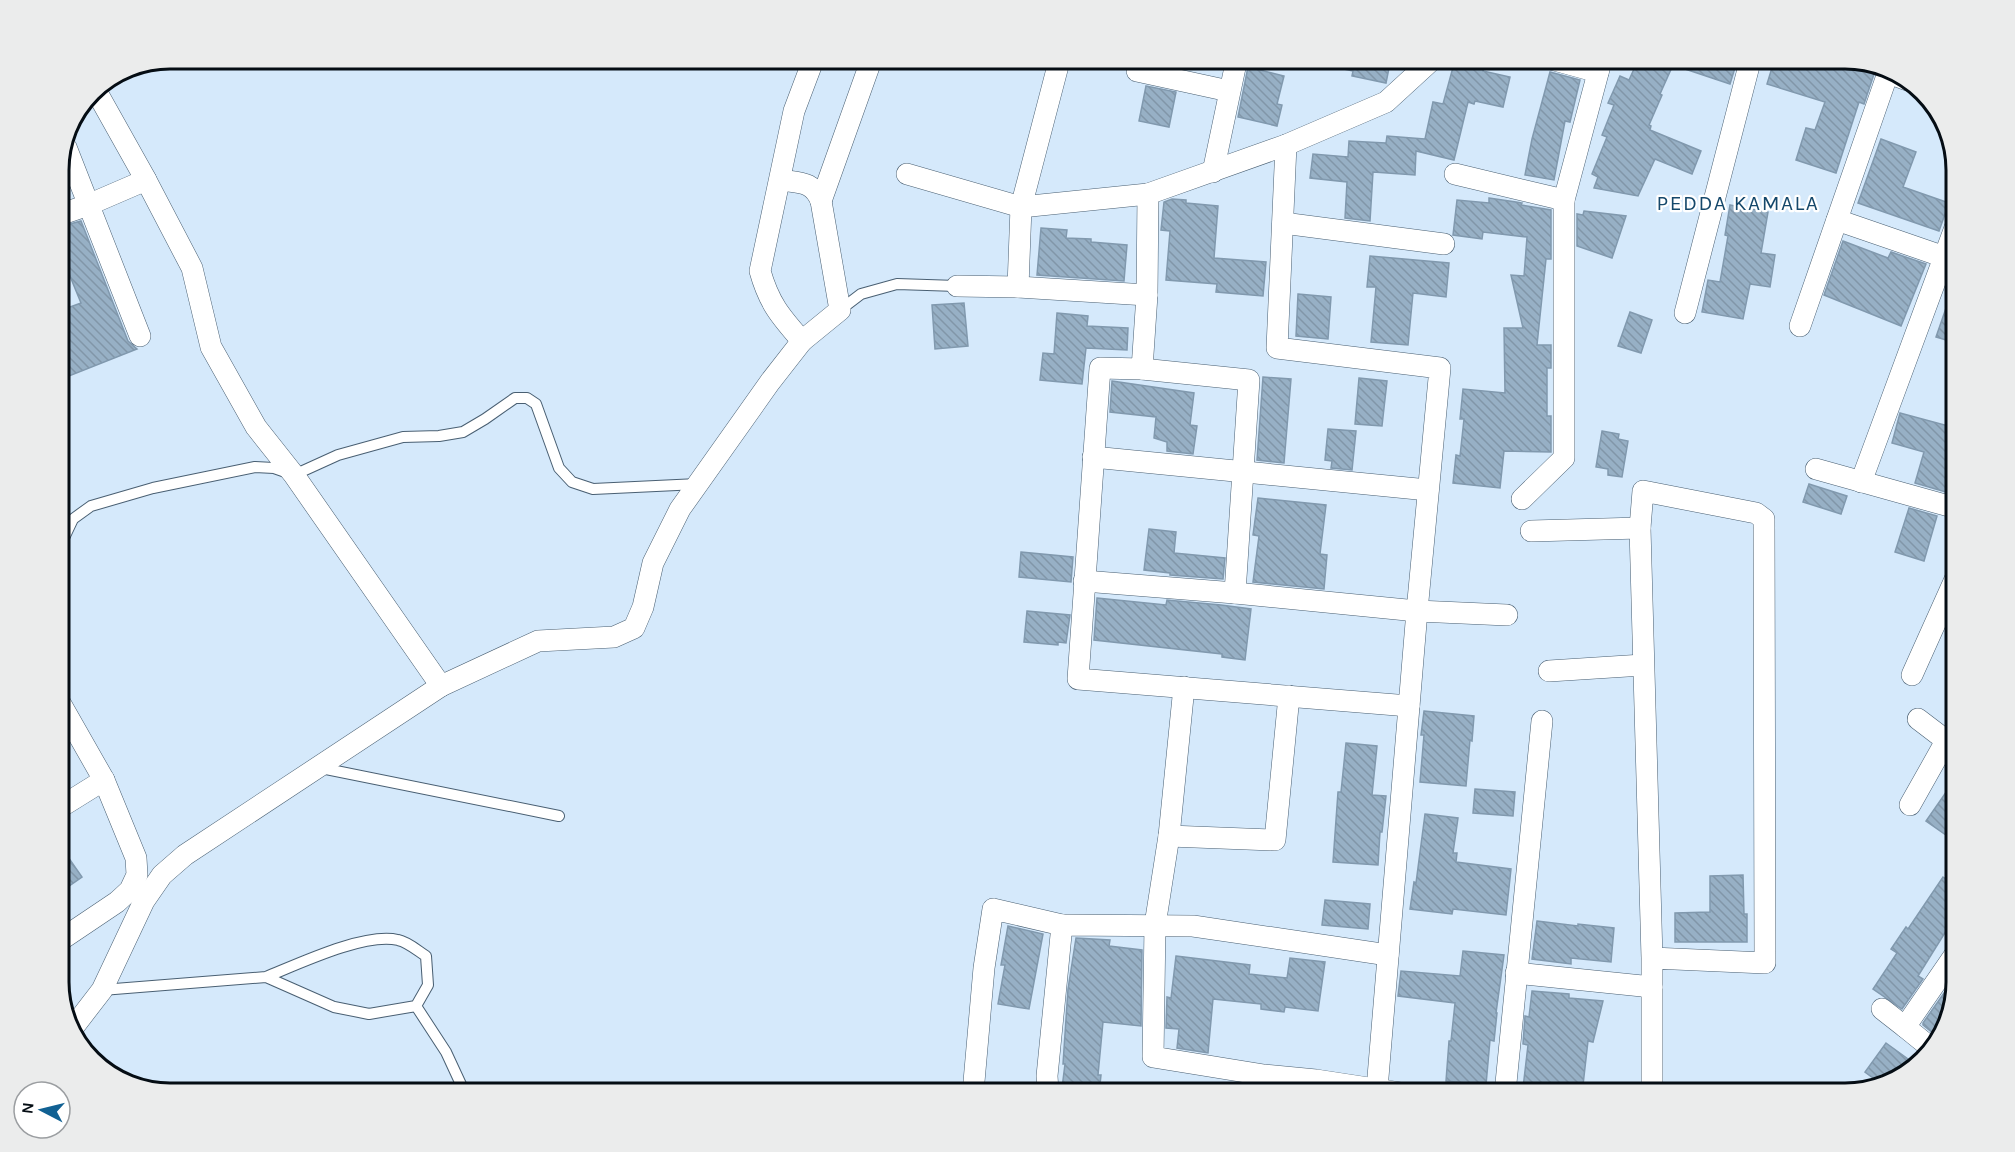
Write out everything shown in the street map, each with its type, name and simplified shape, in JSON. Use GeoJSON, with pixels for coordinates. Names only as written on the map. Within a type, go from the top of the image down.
{"type":"FeatureCollection","features":[{"type":"Feature","properties":{"kind":"street"},"geometry":{"type":"LineString","coordinates":[[802,341],[776,311],[765,292],[760,271],[794,111],[810,69]]}},
{"type":"Feature","properties":{"kind":"street"},"geometry":{"type":"LineString","coordinates":[[821,201],[868,69]]}},
{"type":"Feature","properties":{"kind":"street"},"geometry":{"type":"LineString","coordinates":[[1018,287],[1021,207],[1057,69]]}},
{"type":"Feature","properties":{"kind":"street"},"geometry":{"type":"LineString","coordinates":[[1213,172],[1234,69]]}},
{"type":"Feature","properties":{"kind":"street"},"geometry":{"type":"LineString","coordinates":[[907,174],[1021,207],[1148,194],[1286,145],[1386,102],[1422,69]]}},
{"type":"Feature","properties":{"kind":"street"},"geometry":{"type":"LineString","coordinates":[[1522,499],[1564,458],[1564,200],[1599,69]]}},
{"type":"Feature","properties":{"kind":"street"},"geometry":{"type":"LineString","coordinates":[[1685,313],[1748,69]]}},
{"type":"Feature","properties":{"kind":"street"},"geometry":{"type":"LineString","coordinates":[[1137,71],[1229,91]]}},
{"type":"Feature","properties":{"kind":"street"},"geometry":{"type":"LineString","coordinates":[[1800,326],[1837,219],[1891,81]]}},
{"type":"Feature","properties":{"kind":"street"},"geometry":{"type":"LineString","coordinates":[[100,98],[192,268],[211,347],[256,427],[294,475],[441,686]]}},
{"type":"Feature","properties":{"kind":"street"},"geometry":{"type":"LineString","coordinates":[[1286,145],[1277,348],[1440,368],[1377,1083]]}},
{"type":"Feature","properties":{"kind":"street"},"geometry":{"type":"LineString","coordinates":[[70,158],[140,336]]}},
{"type":"Feature","properties":{"kind":"street"},"geometry":{"type":"LineString","coordinates":[[1455,174],[1564,200]]}},
{"type":"Feature","properties":{"kind":"street"},"geometry":{"type":"LineString","coordinates":[[69,211],[146,180]]}},
{"type":"Feature","properties":{"kind":"street"},"geometry":{"type":"LineString","coordinates":[[77,1022],[102,990],[144,901],[162,875],[185,855],[441,686],[538,642],[614,637],[634,628],[643,607],[653,563],[680,510],[770,382],[802,341],[840,310],[821,201],[817,190],[805,183],[780,180]]}},
{"type":"Feature","properties":{"kind":"street"},"geometry":{"type":"LineString","coordinates":[[1142,369],[1147,296],[1148,194]]}},
{"type":"Feature","properties":{"kind":"street"},"geometry":{"type":"LineString","coordinates":[[1837,219],[1946,258]]}},
{"type":"Feature","properties":{"kind":"street"},"geometry":{"type":"LineString","coordinates":[[1283,223],[1444,244]]}},
{"type":"Feature","properties":{"kind":"street"},"geometry":{"type":"LineString","coordinates":[[1861,482],[1946,269]]}},
{"type":"Feature","properties":{"kind":"street"},"geometry":{"type":"LineString","coordinates":[[957,286],[1018,287],[1147,296]]}},
{"type":"Feature","properties":{"kind":"street"},"geometry":{"type":"LineString","coordinates":[[1235,593],[1249,380],[1142,369],[1100,368],[1078,679],[1409,706]]}},
{"type":"Feature","properties":{"kind":"street"},"geometry":{"type":"LineString","coordinates":[[1093,457],[1428,490]]}},
{"type":"Feature","properties":{"kind":"street"},"geometry":{"type":"LineString","coordinates":[[1816,469],[1946,505]]}},
{"type":"Feature","properties":{"kind":"street"},"geometry":{"type":"LineString","coordinates":[[1652,958],[1765,963],[1764,519],[1756,513],[1643,491],[1640,528],[1652,958],[1652,1083]]}},
{"type":"Feature","properties":{"kind":"street"},"geometry":{"type":"LineString","coordinates":[[1530,531],[1640,528]]}},
{"type":"Feature","properties":{"kind":"street"},"geometry":{"type":"LineString","coordinates":[[1084,581],[1235,593],[1417,612],[1507,615]]}},
{"type":"Feature","properties":{"kind":"street"},"geometry":{"type":"LineString","coordinates":[[1912,675],[1946,606]]}},
{"type":"Feature","properties":{"kind":"street"},"geometry":{"type":"LineString","coordinates":[[1549,671],[1643,665]]}},
{"type":"Feature","properties":{"kind":"street"},"geometry":{"type":"LineString","coordinates":[[1184,687],[1169,836],[1155,925],[1153,1057],[1257,1083]]}},
{"type":"Feature","properties":{"kind":"street"},"geometry":{"type":"LineString","coordinates":[[1169,836],[1275,840],[1289,696]]}},
{"type":"Feature","properties":{"kind":"street"},"geometry":{"type":"LineString","coordinates":[[69,718],[104,780],[136,858],[137,874],[130,890],[117,902],[69,934]]}},
{"type":"Feature","properties":{"kind":"street"},"geometry":{"type":"LineString","coordinates":[[1918,719],[1946,740]]}},
{"type":"Feature","properties":{"kind":"street"},"geometry":{"type":"LineString","coordinates":[[1506,1083],[1542,721]]}},
{"type":"Feature","properties":{"kind":"street"},"geometry":{"type":"LineString","coordinates":[[1910,805],[1946,751]]}},
{"type":"Feature","properties":{"kind":"street"},"geometry":{"type":"LineString","coordinates":[[69,802],[104,780]]}},
{"type":"Feature","properties":{"kind":"street"},"geometry":{"type":"LineString","coordinates":[[974,1083],[984,968],[993,909],[1062,925],[1193,926],[1388,955]]}},
{"type":"Feature","properties":{"kind":"street"},"geometry":{"type":"LineString","coordinates":[[1047,1083],[1062,925]]}},
{"type":"Feature","properties":{"kind":"street"},"geometry":{"type":"LineString","coordinates":[[1905,1027],[1946,968]]}},
{"type":"Feature","properties":{"kind":"street"},"geometry":{"type":"LineString","coordinates":[[1516,973],[1652,987]]}},
{"type":"Feature","properties":{"kind":"street"},"geometry":{"type":"LineString","coordinates":[[1882,1008],[1925,1043]]}},
{"type":"Feature","properties":{"kind":"lane"},"geometry":{"type":"LineString","coordinates":[[840,310],[861,294],[897,284],[957,286]]}},
{"type":"Feature","properties":{"kind":"lane"},"geometry":{"type":"LineString","coordinates":[[69,528],[74,519],[91,506],[153,488],[255,467],[274,468],[294,475],[338,455],[403,437],[440,436],[463,432],[515,398],[527,398],[536,404],[559,468],[572,482],[593,489],[698,484]]}},
{"type":"Feature","properties":{"kind":"lane"},"geometry":{"type":"LineString","coordinates":[[318,767],[559,816]]}},
{"type":"Feature","properties":{"kind":"lane"},"geometry":{"type":"LineString","coordinates":[[102,990],[266,976],[327,953],[371,940],[399,939],[426,956],[428,985],[416,1006]]}},
{"type":"Feature","properties":{"kind":"lane"},"geometry":{"type":"LineString","coordinates":[[266,976],[334,1007],[369,1014],[416,1006]]}},
{"type":"Feature","properties":{"kind":"lane"},"geometry":{"type":"LineString","coordinates":[[416,1006],[446,1052],[460,1083]]}},
{"type":"Feature","properties":{"kind":"building"},"geometry":{"type":"Polygon","coordinates":[[[1248,69],[1284,76],[1277,104],[1282,105],[1277,126],[1238,117],[1248,69]]]}},
{"type":"Feature","properties":{"kind":"building"},"geometry":{"type":"Polygon","coordinates":[[[1344,69],[1389,69],[1386,83],[1352,76],[1353,71],[1344,69]]]}},
{"type":"Feature","properties":{"kind":"building"},"geometry":{"type":"Polygon","coordinates":[[[1453,69],[1484,69],[1483,71],[1510,77],[1503,107],[1475,101],[1474,104],[1468,102],[1454,160],[1416,151],[1415,175],[1373,172],[1370,221],[1345,218],[1347,182],[1310,178],[1313,154],[1348,157],[1349,141],[1386,143],[1387,136],[1425,139],[1433,102],[1443,104],[1453,69]]]}},
{"type":"Feature","properties":{"kind":"building"},"geometry":{"type":"Polygon","coordinates":[[[1634,69],[1671,69],[1649,125],[1650,130],[1701,151],[1692,174],[1655,159],[1638,196],[1594,188],[1598,177],[1592,174],[1607,137],[1602,135],[1614,105],[1608,103],[1620,76],[1629,80],[1634,69]]]}},
{"type":"Feature","properties":{"kind":"building"},"geometry":{"type":"Polygon","coordinates":[[[1685,69],[1735,69],[1730,84],[1685,69]]]}},
{"type":"Feature","properties":{"kind":"building"},"geometry":{"type":"Polygon","coordinates":[[[1772,69],[1845,69],[1874,74],[1864,104],[1859,102],[1836,173],[1796,160],[1806,128],[1815,130],[1825,102],[1767,84],[1772,69]]]}},
{"type":"Feature","properties":{"kind":"building"},"geometry":{"type":"Polygon","coordinates":[[[1550,72],[1580,80],[1570,122],[1565,121],[1554,180],[1525,175],[1550,72]]]}},
{"type":"Feature","properties":{"kind":"building"},"geometry":{"type":"Polygon","coordinates":[[[1146,86],[1176,92],[1169,127],[1139,121],[1146,86]]]}},
{"type":"Feature","properties":{"kind":"building"},"geometry":{"type":"Polygon","coordinates":[[[1881,139],[1916,152],[1903,187],[1946,202],[1946,211],[1939,231],[1858,203],[1881,139]]]}},
{"type":"Feature","properties":{"kind":"building"},"geometry":{"type":"Polygon","coordinates":[[[1489,198],[1551,210],[1551,259],[1546,259],[1537,345],[1551,345],[1551,368],[1547,368],[1547,416],[1551,416],[1551,452],[1504,451],[1500,488],[1453,483],[1456,455],[1460,456],[1464,419],[1460,419],[1463,389],[1505,393],[1504,328],[1523,328],[1511,275],[1524,276],[1527,237],[1483,232],[1482,239],[1453,235],[1457,200],[1489,203],[1489,198]]]}},
{"type":"Feature","properties":{"kind":"building"},"geometry":{"type":"Polygon","coordinates":[[[1172,199],[1186,200],[1186,203],[1218,206],[1214,258],[1266,262],[1263,296],[1216,292],[1217,284],[1166,280],[1170,231],[1161,230],[1164,202],[1172,199]]]}},
{"type":"Feature","properties":{"kind":"building"},"geometry":{"type":"Polygon","coordinates":[[[1730,205],[1768,212],[1761,253],[1775,255],[1770,287],[1750,284],[1743,319],[1702,312],[1708,280],[1720,282],[1728,236],[1725,235],[1730,205]]]}},
{"type":"Feature","properties":{"kind":"building"},"geometry":{"type":"Polygon","coordinates":[[[1584,211],[1626,216],[1612,258],[1577,246],[1577,214],[1583,215],[1584,211]]]}},
{"type":"Feature","properties":{"kind":"building"},"geometry":{"type":"Polygon","coordinates":[[[81,221],[128,341],[137,349],[69,376],[69,307],[81,303],[69,274],[69,224],[81,221]]]}},
{"type":"Feature","properties":{"kind":"building"},"geometry":{"type":"Polygon","coordinates":[[[1041,228],[1067,230],[1066,238],[1091,239],[1091,242],[1127,245],[1124,281],[1037,275],[1041,228]]]}},
{"type":"Feature","properties":{"kind":"building"},"geometry":{"type":"Polygon","coordinates":[[[1843,241],[1888,258],[1891,252],[1926,264],[1901,326],[1824,295],[1843,241]]]}},
{"type":"Feature","properties":{"kind":"building"},"geometry":{"type":"Polygon","coordinates":[[[1370,256],[1449,263],[1446,297],[1413,293],[1408,345],[1371,342],[1376,287],[1367,287],[1370,256]]]}},
{"type":"Feature","properties":{"kind":"building"},"geometry":{"type":"Polygon","coordinates":[[[1298,294],[1331,297],[1328,339],[1296,336],[1298,294]]]}},
{"type":"Feature","properties":{"kind":"building"},"geometry":{"type":"Polygon","coordinates":[[[964,303],[968,346],[935,349],[932,305],[964,303]]]}},
{"type":"Feature","properties":{"kind":"building"},"geometry":{"type":"Polygon","coordinates":[[[1946,308],[1946,340],[1936,337],[1946,308]]]}},
{"type":"Feature","properties":{"kind":"building"},"geometry":{"type":"Polygon","coordinates":[[[1630,312],[1652,320],[1641,353],[1618,346],[1630,312]]]}},
{"type":"Feature","properties":{"kind":"building"},"geometry":{"type":"Polygon","coordinates":[[[1057,313],[1088,316],[1087,326],[1128,328],[1127,350],[1086,348],[1082,384],[1040,380],[1043,353],[1054,354],[1057,313]]]}},
{"type":"Feature","properties":{"kind":"building"},"geometry":{"type":"Polygon","coordinates":[[[1263,377],[1291,379],[1284,463],[1257,460],[1263,377]]]}},
{"type":"Feature","properties":{"kind":"building"},"geometry":{"type":"Polygon","coordinates":[[[1359,378],[1387,381],[1382,426],[1355,424],[1359,378]]]}},
{"type":"Feature","properties":{"kind":"building"},"geometry":{"type":"Polygon","coordinates":[[[1112,381],[1194,393],[1190,425],[1197,426],[1193,454],[1167,451],[1167,442],[1154,438],[1156,417],[1110,412],[1112,381]]]}},
{"type":"Feature","properties":{"kind":"building"},"geometry":{"type":"Polygon","coordinates":[[[1900,413],[1946,425],[1946,492],[1915,483],[1924,452],[1892,443],[1900,413]]]}},
{"type":"Feature","properties":{"kind":"building"},"geometry":{"type":"Polygon","coordinates":[[[1328,429],[1356,431],[1352,470],[1331,468],[1332,461],[1325,460],[1328,429]]]}},
{"type":"Feature","properties":{"kind":"building"},"geometry":{"type":"Polygon","coordinates":[[[1602,431],[1619,434],[1618,439],[1628,441],[1622,477],[1608,475],[1608,469],[1596,467],[1602,431]]]}},
{"type":"Feature","properties":{"kind":"building"},"geometry":{"type":"Polygon","coordinates":[[[1809,484],[1847,496],[1841,514],[1803,502],[1809,484]]]}},
{"type":"Feature","properties":{"kind":"building"},"geometry":{"type":"Polygon","coordinates":[[[1258,498],[1326,505],[1320,554],[1327,555],[1324,589],[1253,582],[1259,536],[1253,535],[1258,498]]]}},
{"type":"Feature","properties":{"kind":"building"},"geometry":{"type":"Polygon","coordinates":[[[1909,508],[1937,516],[1924,561],[1895,552],[1909,508]]]}},
{"type":"Feature","properties":{"kind":"building"},"geometry":{"type":"Polygon","coordinates":[[[1149,529],[1176,532],[1174,553],[1225,558],[1223,579],[1170,575],[1170,573],[1144,570],[1149,529]]]}},
{"type":"Feature","properties":{"kind":"building"},"geometry":{"type":"Polygon","coordinates":[[[1021,552],[1073,557],[1071,582],[1019,577],[1021,552]]]}},
{"type":"Feature","properties":{"kind":"building"},"geometry":{"type":"Polygon","coordinates":[[[1097,598],[1166,605],[1167,600],[1251,609],[1245,660],[1222,657],[1222,654],[1094,640],[1097,598]]]}},
{"type":"Feature","properties":{"kind":"building"},"geometry":{"type":"Polygon","coordinates":[[[1027,611],[1070,615],[1066,643],[1058,642],[1058,645],[1024,642],[1027,611]]]}},
{"type":"Feature","properties":{"kind":"building"},"geometry":{"type":"Polygon","coordinates":[[[1424,711],[1474,716],[1466,786],[1420,782],[1424,711]]]}},
{"type":"Feature","properties":{"kind":"building"},"geometry":{"type":"Polygon","coordinates":[[[1346,743],[1377,746],[1372,795],[1386,796],[1382,832],[1380,832],[1378,865],[1333,862],[1338,792],[1341,792],[1346,743]]]}},
{"type":"Feature","properties":{"kind":"building"},"geometry":{"type":"Polygon","coordinates":[[[1475,789],[1515,792],[1513,816],[1473,813],[1475,789]]]}},
{"type":"Feature","properties":{"kind":"building"},"geometry":{"type":"Polygon","coordinates":[[[1946,792],[1946,835],[1926,821],[1946,792]]]}},
{"type":"Feature","properties":{"kind":"building"},"geometry":{"type":"Polygon","coordinates":[[[1425,814],[1458,818],[1453,853],[1457,853],[1456,862],[1511,869],[1506,915],[1453,909],[1452,914],[1410,909],[1414,882],[1416,883],[1425,814]]]}},
{"type":"Feature","properties":{"kind":"building"},"geometry":{"type":"Polygon","coordinates":[[[69,858],[82,877],[69,886],[69,858]]]}},
{"type":"Feature","properties":{"kind":"building"},"geometry":{"type":"Polygon","coordinates":[[[1743,875],[1747,942],[1675,942],[1675,913],[1710,912],[1710,876],[1743,875]]]}},
{"type":"Feature","properties":{"kind":"building"},"geometry":{"type":"Polygon","coordinates":[[[1943,877],[1946,879],[1946,931],[1918,976],[1923,979],[1902,1009],[1873,989],[1897,953],[1891,949],[1906,927],[1908,929],[1943,877]]]}},
{"type":"Feature","properties":{"kind":"building"},"geometry":{"type":"Polygon","coordinates":[[[1325,900],[1370,904],[1368,929],[1322,925],[1325,900]]]}},
{"type":"Feature","properties":{"kind":"building"},"geometry":{"type":"Polygon","coordinates":[[[1537,921],[1614,928],[1611,962],[1571,958],[1571,964],[1532,959],[1537,921]]]}},
{"type":"Feature","properties":{"kind":"building"},"geometry":{"type":"Polygon","coordinates":[[[1008,926],[1043,934],[1029,1009],[998,1004],[1005,965],[1001,965],[1008,926]]]}},
{"type":"Feature","properties":{"kind":"building"},"geometry":{"type":"Polygon","coordinates":[[[1076,938],[1110,940],[1109,946],[1142,950],[1141,1026],[1103,1022],[1098,1075],[1101,1075],[1100,1083],[1063,1083],[1068,989],[1076,938]]]}},
{"type":"Feature","properties":{"kind":"building"},"geometry":{"type":"Polygon","coordinates":[[[1463,951],[1504,955],[1494,1041],[1490,1040],[1486,1083],[1446,1081],[1455,1003],[1398,996],[1401,971],[1460,976],[1463,951]]]}},
{"type":"Feature","properties":{"kind":"building"},"geometry":{"type":"Polygon","coordinates":[[[1176,956],[1250,965],[1249,974],[1287,978],[1290,958],[1325,962],[1318,1011],[1285,1007],[1284,1012],[1261,1009],[1261,1004],[1213,999],[1208,1053],[1177,1048],[1179,1029],[1166,1028],[1167,997],[1171,998],[1176,956]]]}},
{"type":"Feature","properties":{"kind":"building"},"geometry":{"type":"Polygon","coordinates":[[[1532,991],[1569,994],[1569,998],[1603,1001],[1593,1042],[1588,1041],[1583,1083],[1524,1083],[1528,1045],[1523,1044],[1525,1016],[1529,1017],[1532,991]]]}},
{"type":"Feature","properties":{"kind":"building"},"geometry":{"type":"Polygon","coordinates":[[[1944,993],[1943,1008],[1932,1032],[1923,1023],[1944,993]]]}},
{"type":"Feature","properties":{"kind":"building"},"geometry":{"type":"Polygon","coordinates":[[[1886,1043],[1909,1059],[1874,1079],[1865,1072],[1886,1043]]]}},
{"type":"Feature","properties":{"kind":"district","name":"PEDDA KAMALA"},"geometry":{"type":"Point","coordinates":[1738,203]}}]}
